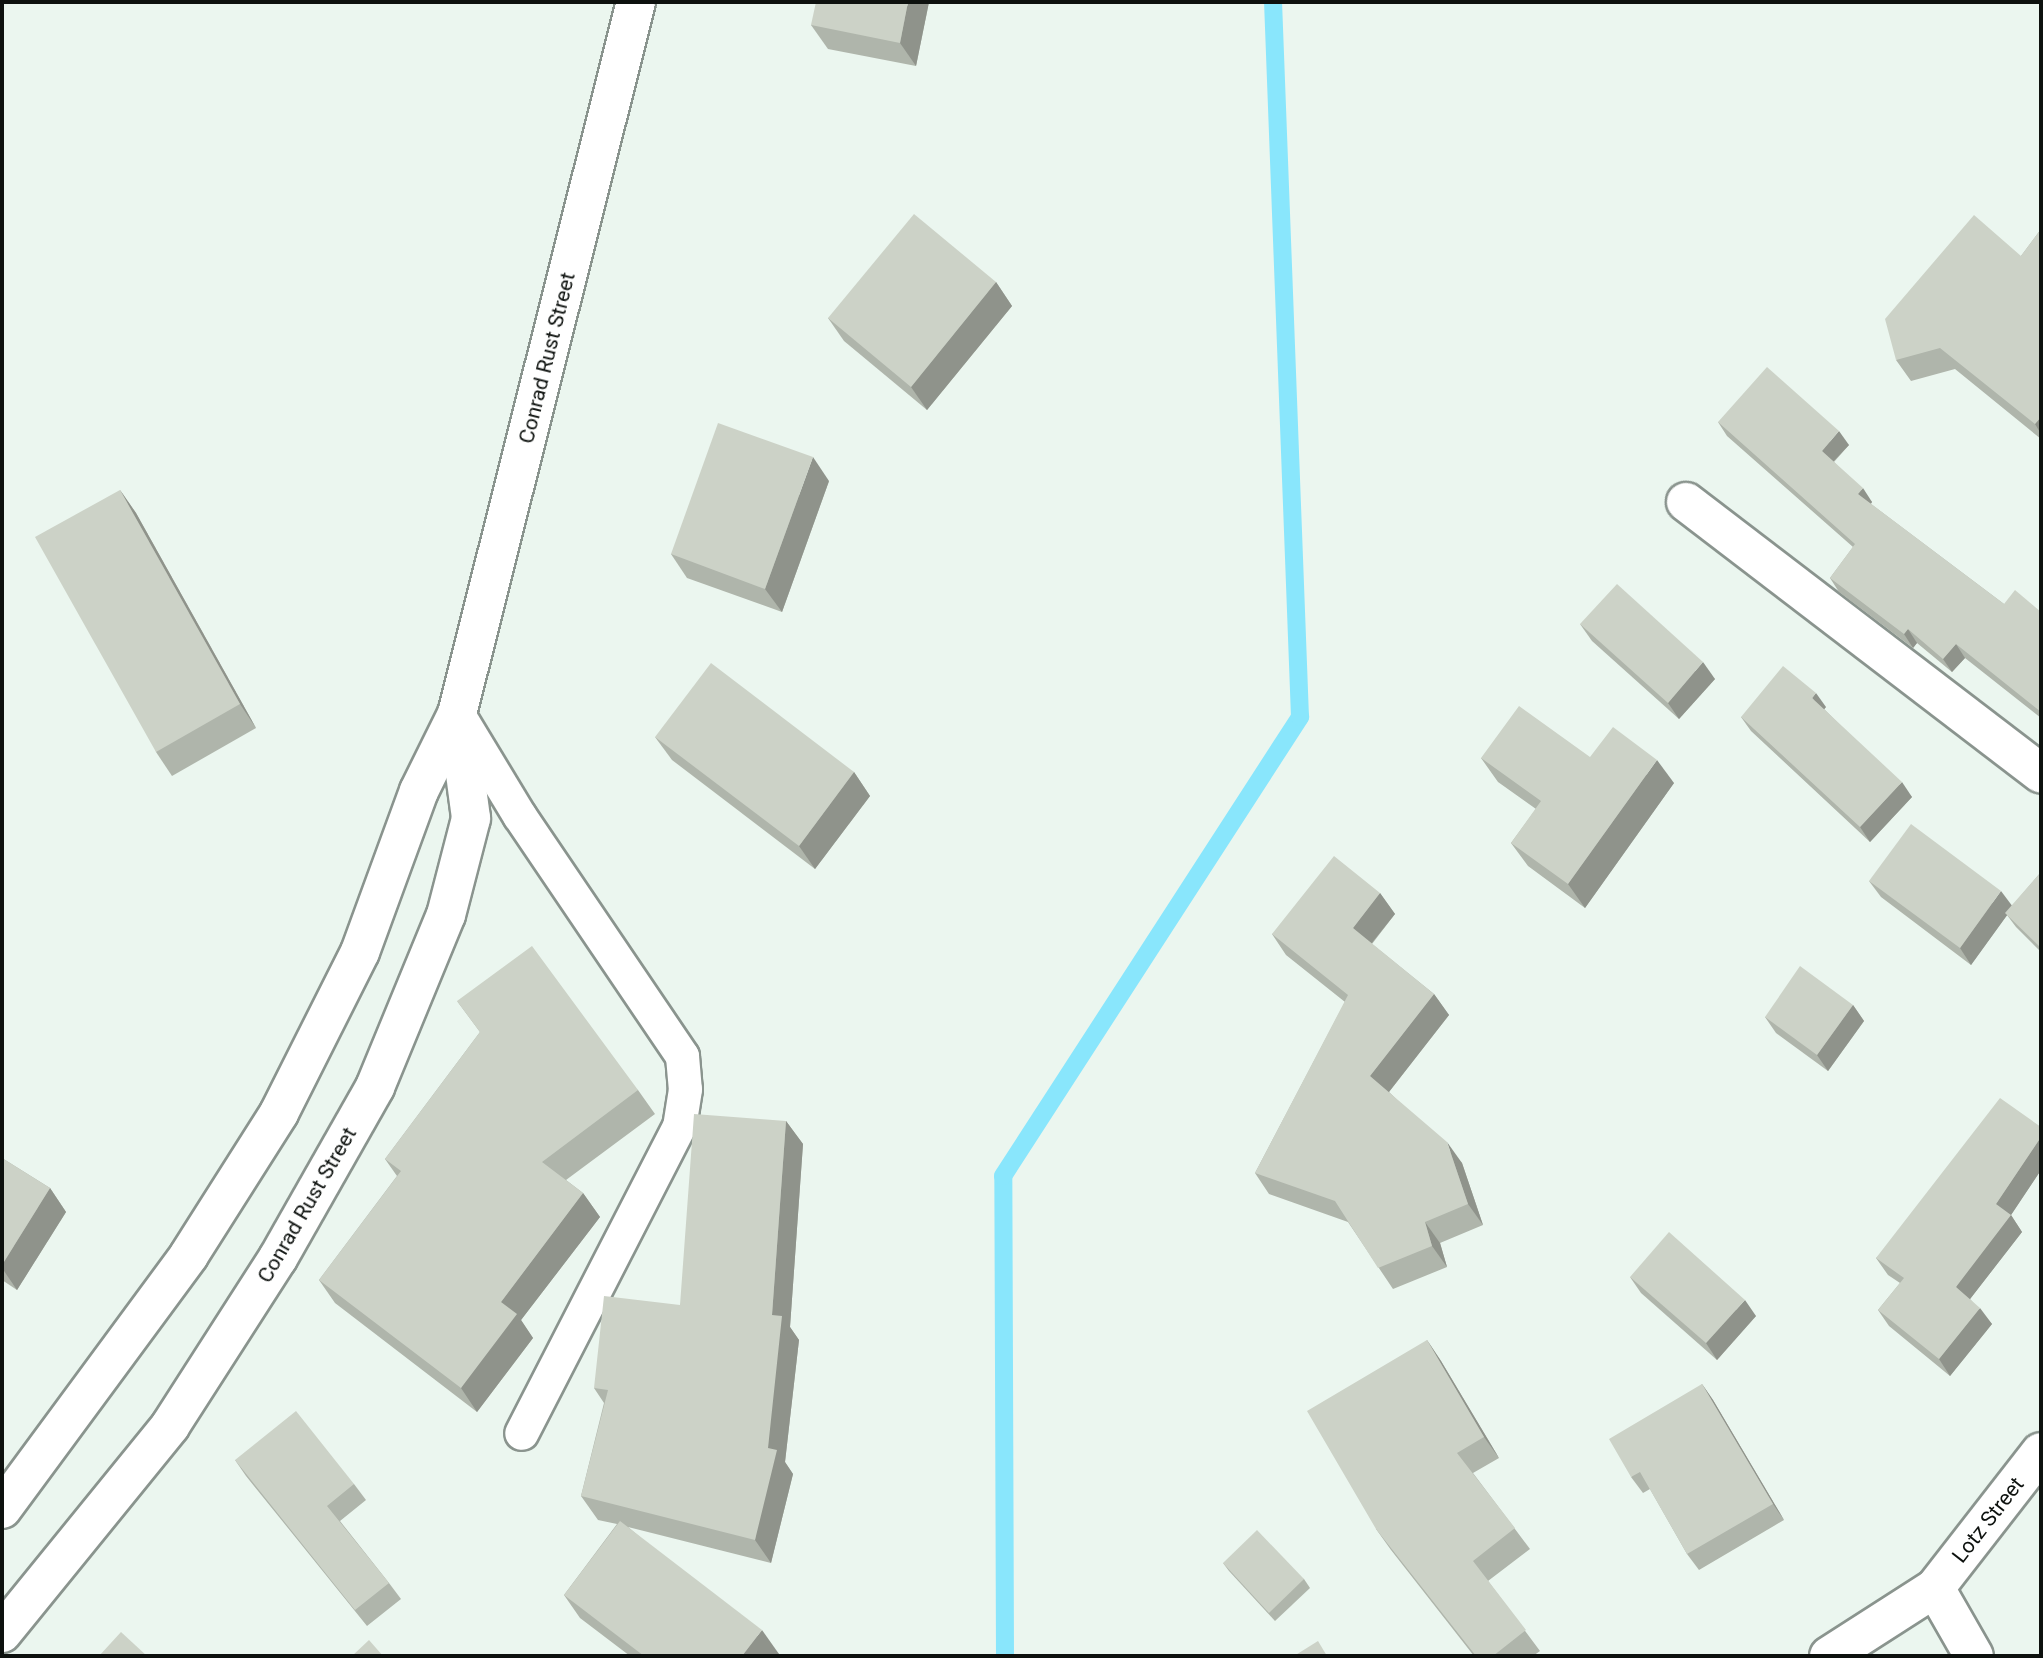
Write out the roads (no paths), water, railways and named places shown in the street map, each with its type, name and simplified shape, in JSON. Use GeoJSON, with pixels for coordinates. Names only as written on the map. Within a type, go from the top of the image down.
{"type":"FeatureCollection","features":[{"type":"Feature","properties":{"kind":"street","name":"Conrad Rust Street"},"geometry":{"type":"LineString","coordinates":[[2,1509],[189,1255],[279,1113],[360,952],[419,792],[457,714],[636,2]]}},
{"type":"Feature","properties":{"kind":"street"},"geometry":{"type":"LineString","coordinates":[[1686,502],[2041,774]]}},
{"type":"Feature","properties":{"kind":"street","name":"Conrad Rust Street"},"geometry":{"type":"LineString","coordinates":[[2,1633],[170,1426],[278,1258],[375,1087],[446,915],[471,818],[457,714]]}},
{"type":"Feature","properties":{"kind":"street","name":"Lotz Street"},"geometry":{"type":"LineString","coordinates":[[1829,1656],[1935,1588],[2041,1452]]}},
{"type":"Feature","properties":{"kind":"street"},"geometry":{"type":"LineString","coordinates":[[1935,1588],[1974,1656]]}},
{"type":"Feature","properties":{"kind":"lane"},"geometry":{"type":"LineString","coordinates":[[457,714],[519,815],[682,1056],[685,1089],[679,1126],[521,1433]]}},
{"type":"Feature","properties":{"kind":"waterway"},"geometry":{"type":"LineString","coordinates":[[1005,1656],[1003,1176],[1300,717],[1273,2]]}}]}
